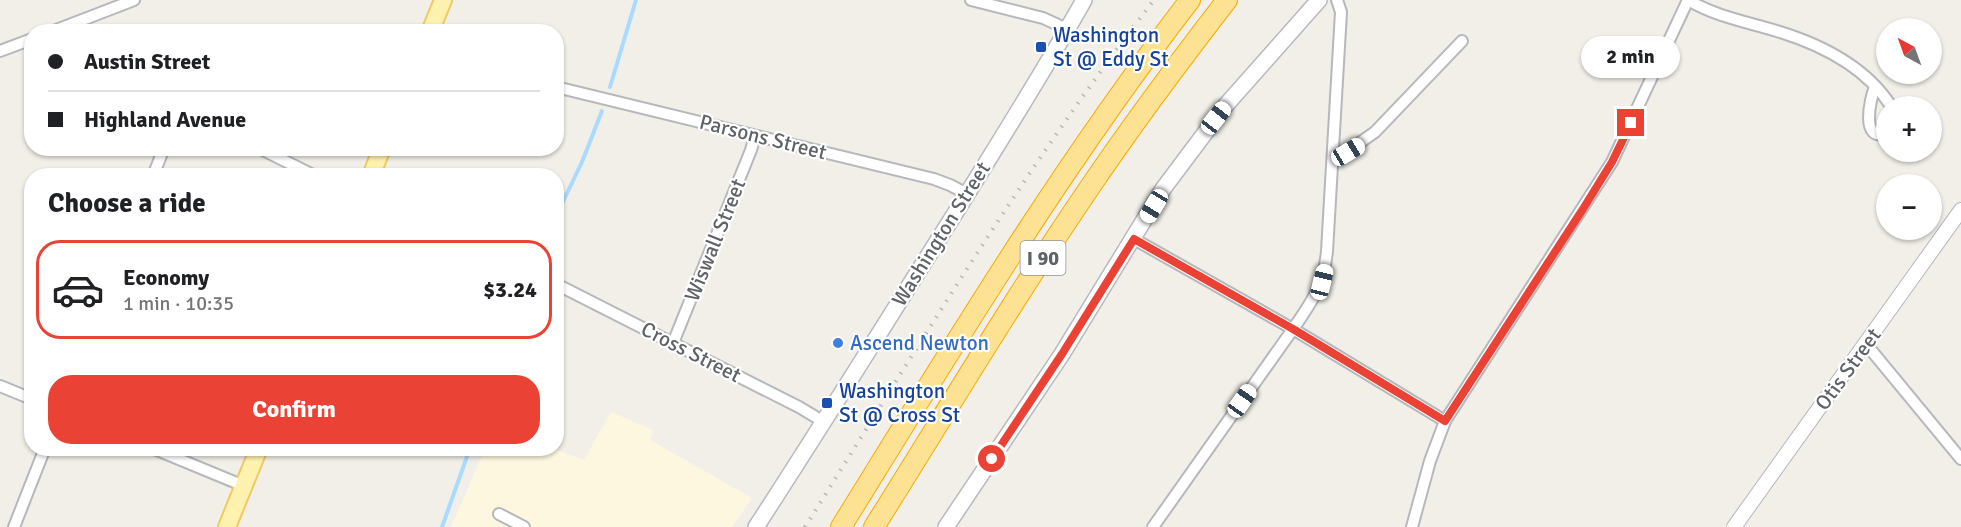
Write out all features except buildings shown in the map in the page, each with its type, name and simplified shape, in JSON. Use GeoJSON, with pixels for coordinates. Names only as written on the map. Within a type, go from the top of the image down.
{"type":"FeatureCollection","features":[{"type":"Feature","properties":{"kind":"highway","name":"I 90"},"geometry":{"type":"LineString","coordinates":[[841,527],[1035,218],[1110,108],[1190,0]]}},
{"type":"Feature","properties":{"kind":"highway","name":"I 90"},"geometry":{"type":"LineString","coordinates":[[874,527],[1083,197],[1172,71],[1227,0]]}},
{"type":"Feature","properties":{"kind":"main road"},"geometry":{"type":"LineString","coordinates":[[433,24],[443,0]]}},
{"type":"Feature","properties":{"kind":"main road","name":"Washington Street"},"geometry":{"type":"LineString","coordinates":[[756,527],[967,194],[1084,0]]}},
{"type":"Feature","properties":{"kind":"main road"},"geometry":{"type":"LineString","coordinates":[[946,527],[1062,354],[1163,189],[1226,105],[1319,0]]}},
{"type":"Feature","properties":{"kind":"main road"},"geometry":{"type":"LineString","coordinates":[[227,527],[256,456]]}},
{"type":"Feature","properties":{"kind":"street"},"geometry":{"type":"LineString","coordinates":[[72,24],[134,0]]}},
{"type":"Feature","properties":{"kind":"street"},"geometry":{"type":"LineString","coordinates":[[970,0],[1043,18],[1067,29]]}},
{"type":"Feature","properties":{"kind":"street"},"geometry":{"type":"LineString","coordinates":[[1153,527],[1293,329],[1322,282],[1326,268],[1334,154],[1341,12],[1337,0]]}},
{"type":"Feature","properties":{"kind":"street"},"geometry":{"type":"LineString","coordinates":[[1412,527],[1430,461],[1445,421],[1612,162],[1688,0],[1715,14],[1813,44],[1853,67],[1883,96]]}},
{"type":"Feature","properties":{"kind":"street"},"geometry":{"type":"LineString","coordinates":[[1334,154],[1348,152],[1375,132],[1462,40]]}},
{"type":"Feature","properties":{"kind":"street"},"geometry":{"type":"LineString","coordinates":[[0,51],[24,42]]}},
{"type":"Feature","properties":{"kind":"street"},"geometry":{"type":"LineString","coordinates":[[1875,87],[1869,104],[1869,121],[1876,134]]}},
{"type":"Feature","properties":{"kind":"street","name":"Parsons Street"},"geometry":{"type":"LineString","coordinates":[[564,89],[934,179],[967,194]]}},
{"type":"Feature","properties":{"kind":"street","name":"Wiswall Street"},"geometry":{"type":"LineString","coordinates":[[673,343],[755,135]]}},
{"type":"Feature","properties":{"kind":"street"},"geometry":{"type":"LineString","coordinates":[[275,156],[299,168]]}},
{"type":"Feature","properties":{"kind":"street","name":"Otis Street"},"geometry":{"type":"LineString","coordinates":[[1734,527],[1961,210]]}},
{"type":"Feature","properties":{"kind":"street"},"geometry":{"type":"LineString","coordinates":[[1134,239],[1293,329],[1445,421]]}},
{"type":"Feature","properties":{"kind":"street","name":"Cross Street"},"geometry":{"type":"LineString","coordinates":[[564,288],[799,406],[824,422]]}},
{"type":"Feature","properties":{"kind":"street"},"geometry":{"type":"LineString","coordinates":[[1866,344],[1961,459]]}},
{"type":"Feature","properties":{"kind":"street"},"geometry":{"type":"LineString","coordinates":[[0,386],[24,396]]}},
{"type":"Feature","properties":{"kind":"street"},"geometry":{"type":"LineString","coordinates":[[14,527],[42,456]]}},
{"type":"Feature","properties":{"kind":"street"},"geometry":{"type":"LineString","coordinates":[[171,456],[244,486]]}},
{"type":"Feature","properties":{"kind":"street"},"geometry":{"type":"LineString","coordinates":[[499,514],[524,527]]}},
{"type":"Feature","properties":{"kind":"shaded area"},"geometry":{"type":"Polygon","coordinates":[[[611,412],[653,430],[650,440],[752,498],[732,527],[451,527],[482,456],[564,456],[564,453],[584,460],[611,412]]]}},
{"type":"Feature","properties":{"kind":"waterway"},"geometry":{"type":"LineString","coordinates":[[610,87],[636,0]]}},
{"type":"Feature","properties":{"kind":"waterway"},"geometry":{"type":"LineString","coordinates":[[564,199],[602,111]]}},
{"type":"Feature","properties":{"kind":"waterway"},"geometry":{"type":"LineString","coordinates":[[442,527],[467,456]]}},
{"type":"Feature","properties":{"kind":"railway"},"geometry":{"type":"LineString","coordinates":[[805,527],[1016,193],[1154,0]]}},
{"type":"Feature","properties":{"kind":"place","name":"Washington St @ Eddy St"},"geometry":{"type":"Point","coordinates":[1041,47]}},
{"type":"Feature","properties":{"kind":"place","name":"Ascend Newton"},"geometry":{"type":"Point","coordinates":[838,343]}},
{"type":"Feature","properties":{"kind":"place","name":"Washington St @ Cross St"},"geometry":{"type":"Point","coordinates":[827,403]}},
{"type":"Feature","properties":{"kind":"route"},"geometry":{"type":"LineString","coordinates":[[992,459],[1042,385],[1134,239],[1293,329],[1445,421],[1583,209],[1612,162],[1631,123]]}}]}
